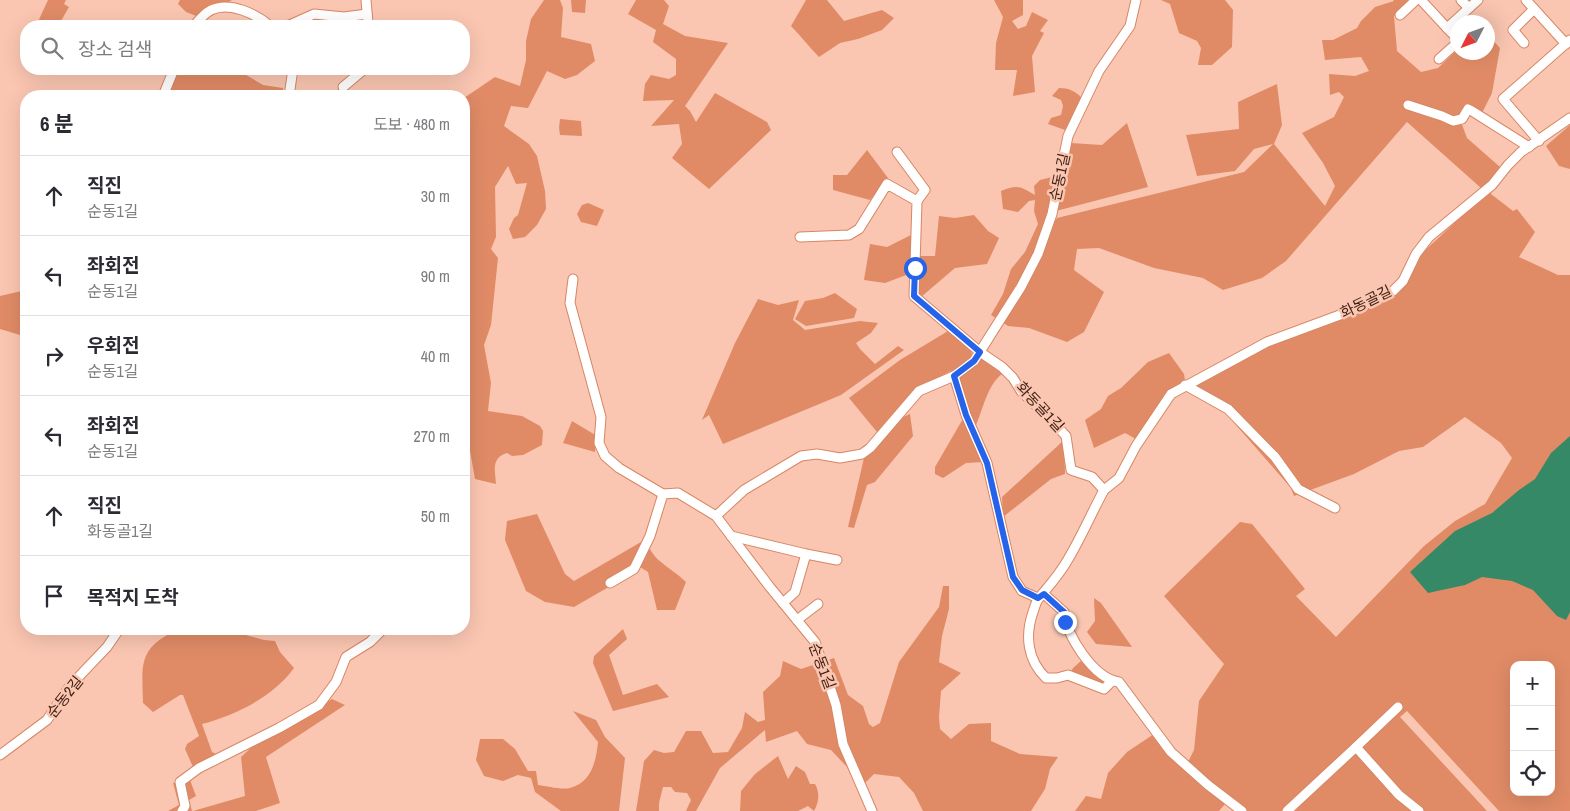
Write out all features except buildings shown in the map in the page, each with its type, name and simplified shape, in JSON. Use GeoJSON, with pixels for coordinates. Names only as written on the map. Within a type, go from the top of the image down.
{"type":"FeatureCollection","features":[{"type":"Feature","properties":{"kind":"street"},"geometry":{"type":"LineString","coordinates":[[365,0],[368,20]]}},
{"type":"Feature","properties":{"kind":"street","name":"순동1길"},"geometry":{"type":"LineString","coordinates":[[716,516],[744,490],[801,456],[817,454],[840,458],[862,454],[870,448],[919,391],[954,376],[974,361],[1021,287],[1038,254],[1052,214],[1068,136],[1099,71],[1130,26],[1136,0]]}},
{"type":"Feature","properties":{"kind":"street"},"geometry":{"type":"LineString","coordinates":[[1400,15],[1416,0]]}},
{"type":"Feature","properties":{"kind":"street"},"geometry":{"type":"LineString","coordinates":[[1421,0],[1450,31]]}},
{"type":"Feature","properties":{"kind":"street"},"geometry":{"type":"LineString","coordinates":[[1461,0],[1469,8]]}},
{"type":"Feature","properties":{"kind":"street"},"geometry":{"type":"LineString","coordinates":[[1447,28],[1478,0]]}},
{"type":"Feature","properties":{"kind":"street"},"geometry":{"type":"LineString","coordinates":[[1526,0],[1568,42],[1503,99],[1539,141]]}},
{"type":"Feature","properties":{"kind":"street"},"geometry":{"type":"LineString","coordinates":[[200,20],[211,10],[232,3],[263,20]]}},
{"type":"Feature","properties":{"kind":"street"},"geometry":{"type":"LineString","coordinates":[[1524,43],[1513,30],[1534,9]]}},
{"type":"Feature","properties":{"kind":"street"},"geometry":{"type":"LineString","coordinates":[[300,20],[314,14],[344,17],[367,14]]}},
{"type":"Feature","properties":{"kind":"street"},"geometry":{"type":"LineString","coordinates":[[1440,59],[1450,48]]}},
{"type":"Feature","properties":{"kind":"street"},"geometry":{"type":"LineString","coordinates":[[165,90],[171,75]]}},
{"type":"Feature","properties":{"kind":"street"},"geometry":{"type":"LineString","coordinates":[[290,90],[292,75]]}},
{"type":"Feature","properties":{"kind":"street"},"geometry":{"type":"LineString","coordinates":[[343,87],[357,75]]}},
{"type":"Feature","properties":{"kind":"street"},"geometry":{"type":"LineString","coordinates":[[1408,105],[1453,121],[1462,119],[1468,109],[1472,110],[1529,147]]}},
{"type":"Feature","properties":{"kind":"street","name":"화동골길"},"geometry":{"type":"LineString","coordinates":[[1104,490],[1119,478],[1136,446],[1171,394],[1267,342],[1356,309],[1394,291],[1403,281],[1416,254],[1429,237],[1492,184],[1508,165],[1529,147],[1570,118]]}},
{"type":"Feature","properties":{"kind":"street"},"geometry":{"type":"LineString","coordinates":[[897,152],[925,190],[917,201],[914,296],[980,352]]}},
{"type":"Feature","properties":{"kind":"street"},"geometry":{"type":"LineString","coordinates":[[800,237],[849,235],[860,229],[887,184],[917,201]]}},
{"type":"Feature","properties":{"kind":"street","name":"순동1길"},"geometry":{"type":"LineString","coordinates":[[573,279],[570,303],[601,417],[600,443],[605,456],[618,468],[663,494],[678,493],[716,516],[815,642],[836,705],[843,744],[872,811]]}},
{"type":"Feature","properties":{"kind":"street","name":"화동골1길"},"geometry":{"type":"LineString","coordinates":[[980,352],[1002,367],[1021,390],[1066,436],[1071,470],[1092,477],[1104,490]]}},
{"type":"Feature","properties":{"kind":"street"},"geometry":{"type":"LineString","coordinates":[[954,376],[966,415],[987,463],[1013,577],[1022,590],[1041,596],[1064,612],[1065,622],[1092,666],[1112,681],[1119,682],[1170,752],[1242,811]]}},
{"type":"Feature","properties":{"kind":"street"},"geometry":{"type":"LineString","coordinates":[[1186,385],[1228,410],[1275,457],[1298,489],[1336,508]]}},
{"type":"Feature","properties":{"kind":"street"},"geometry":{"type":"LineString","coordinates":[[1104,490],[1066,563],[1041,596],[1029,624],[1028,642],[1033,661],[1037,669],[1046,678],[1068,676],[1104,689],[1112,681]]}},
{"type":"Feature","properties":{"kind":"street"},"geometry":{"type":"LineString","coordinates":[[610,583],[634,570],[650,536],[663,494]]}},
{"type":"Feature","properties":{"kind":"street"},"geometry":{"type":"LineString","coordinates":[[731,536],[837,560]]}},
{"type":"Feature","properties":{"kind":"street"},"geometry":{"type":"LineString","coordinates":[[783,603],[795,592],[806,554]]}},
{"type":"Feature","properties":{"kind":"street"},"geometry":{"type":"LineString","coordinates":[[798,620],[818,604]]}},
{"type":"Feature","properties":{"kind":"street","name":"순동2길"},"geometry":{"type":"LineString","coordinates":[[0,754],[47,720],[69,687],[107,647],[115,635]]}},
{"type":"Feature","properties":{"kind":"street"},"geometry":{"type":"LineString","coordinates":[[182,811],[184,806],[180,782],[200,768],[279,728],[318,705],[336,682],[346,658],[377,635]]}},
{"type":"Feature","properties":{"kind":"street"},"geometry":{"type":"LineString","coordinates":[[1287,811],[1398,708]]}},
{"type":"Feature","properties":{"kind":"street"},"geometry":{"type":"LineString","coordinates":[[1356,747],[1399,795],[1419,811]]}},
{"type":"Feature","properties":{"kind":"shaded area"},"geometry":{"type":"Polygon","coordinates":[[[48,0],[66,0],[64,4],[69,7],[61,20],[39,20],[48,0]]]}},
{"type":"Feature","properties":{"kind":"shaded area"},"geometry":{"type":"Polygon","coordinates":[[[180,0],[232,0],[227,3],[219,2],[199,17],[186,12],[178,4],[180,0]]]}},
{"type":"Feature","properties":{"kind":"shaded area"},"geometry":{"type":"Polygon","coordinates":[[[544,0],[560,0],[563,8],[561,37],[591,44],[595,61],[577,75],[565,79],[547,71],[528,108],[511,106],[504,126],[529,144],[537,156],[545,191],[546,209],[537,225],[525,237],[513,239],[509,229],[514,218],[518,215],[527,183],[516,184],[508,166],[495,187],[496,237],[491,249],[498,258],[491,325],[484,345],[491,383],[488,411],[522,416],[540,426],[543,431],[542,445],[523,455],[512,456],[507,453],[498,458],[495,465],[496,484],[475,479],[470,451],[470,94],[495,77],[520,86],[526,60],[526,41],[531,19],[544,0]]]}},
{"type":"Feature","properties":{"kind":"shaded area"},"geometry":{"type":"Polygon","coordinates":[[[571,0],[586,0],[585,13],[572,12],[571,0]]]}},
{"type":"Feature","properties":{"kind":"shaded area"},"geometry":{"type":"Polygon","coordinates":[[[636,0],[664,0],[669,6],[663,24],[685,36],[728,43],[685,106],[696,122],[715,93],[767,122],[771,130],[709,189],[672,158],[682,144],[679,124],[651,126],[674,100],[643,101],[645,84],[651,75],[669,79],[676,75],[676,59],[653,42],[656,30],[628,14],[636,0]]]}},
{"type":"Feature","properties":{"kind":"shaded area"},"geometry":{"type":"Polygon","coordinates":[[[806,0],[827,0],[844,21],[882,10],[894,18],[882,30],[858,39],[840,43],[819,57],[791,26],[806,0]]]}},
{"type":"Feature","properties":{"kind":"shaded area"},"geometry":{"type":"Polygon","coordinates":[[[994,0],[1023,0],[1023,15],[1012,21],[1018,29],[1026,26],[1032,12],[1048,20],[1040,31],[1044,33],[1032,56],[1035,92],[1013,96],[1017,70],[995,70],[996,43],[1003,17],[994,0]]]}},
{"type":"Feature","properties":{"kind":"shaded area"},"geometry":{"type":"Polygon","coordinates":[[[1161,0],[1225,0],[1233,10],[1232,47],[1212,65],[1198,65],[1201,48],[1197,41],[1179,33],[1170,4],[1161,0]]]}},
{"type":"Feature","properties":{"kind":"shaded area"},"geometry":{"type":"Polygon","coordinates":[[[1411,0],[1394,16],[1397,51],[1421,72],[1438,68],[1450,57],[1450,60],[1495,60],[1495,43],[1500,48],[1492,93],[1482,113],[1468,107],[1461,122],[1467,138],[1500,167],[1481,188],[1407,122],[1286,261],[1262,278],[1223,290],[1203,278],[1154,268],[1099,248],[1077,249],[1074,270],[1104,292],[1084,332],[1067,342],[1029,328],[1008,326],[991,315],[1003,294],[1011,269],[1025,252],[1038,224],[1034,211],[1035,200],[1029,201],[1018,212],[1003,209],[1001,191],[1019,187],[1035,195],[1034,186],[1040,180],[1056,176],[1045,225],[1051,227],[1057,218],[1244,172],[1273,144],[1254,149],[1235,171],[1197,176],[1186,135],[1239,129],[1238,102],[1277,84],[1282,125],[1274,144],[1325,206],[1335,186],[1323,163],[1302,133],[1334,117],[1344,97],[1339,92],[1330,95],[1329,74],[1355,76],[1369,71],[1361,57],[1325,60],[1322,40],[1333,40],[1357,28],[1361,21],[1375,7],[1394,1],[1411,0]]]}},
{"type":"Feature","properties":{"kind":"shaded area"},"geometry":{"type":"Polygon","coordinates":[[[175,75],[246,75],[263,85],[283,88],[283,90],[169,90],[175,75]]]}},
{"type":"Feature","properties":{"kind":"shaded area"},"geometry":{"type":"Polygon","coordinates":[[[1059,88],[1072,90],[1082,98],[1065,130],[1048,124],[1051,118],[1061,115],[1063,106],[1061,100],[1052,96],[1059,88]]]}},
{"type":"Feature","properties":{"kind":"shaded area"},"geometry":{"type":"Polygon","coordinates":[[[560,119],[581,121],[582,136],[560,135],[560,119]]]}},
{"type":"Feature","properties":{"kind":"shaded area"},"geometry":{"type":"Polygon","coordinates":[[[1127,123],[1148,187],[1056,211],[1071,143],[1102,145],[1127,123]]]}},
{"type":"Feature","properties":{"kind":"shaded area"},"geometry":{"type":"Polygon","coordinates":[[[1570,125],[1570,169],[1559,166],[1546,146],[1570,125]]]}},
{"type":"Feature","properties":{"kind":"shaded area"},"geometry":{"type":"Polygon","coordinates":[[[867,150],[888,178],[870,200],[833,190],[833,175],[847,175],[867,150]]]}},
{"type":"Feature","properties":{"kind":"shaded area"},"geometry":{"type":"Polygon","coordinates":[[[1492,188],[1491,194],[1513,211],[1517,209],[1535,232],[1519,257],[1558,275],[1570,275],[1570,811],[1499,811],[1407,711],[1400,717],[1487,811],[1234,811],[1225,804],[1219,811],[1075,811],[1086,796],[1101,799],[1108,773],[1127,752],[1154,734],[1162,749],[1184,770],[1194,750],[1199,701],[1224,664],[1164,596],[1240,522],[1252,524],[1305,589],[1296,596],[1336,637],[1424,546],[1455,521],[1485,504],[1512,458],[1501,443],[1465,417],[1423,447],[1399,451],[1354,474],[1294,496],[1291,488],[1223,410],[1187,390],[1277,342],[1395,293],[1409,280],[1420,255],[1492,188]]]}},
{"type":"Feature","properties":{"kind":"shaded area"},"geometry":{"type":"Polygon","coordinates":[[[588,203],[604,210],[597,226],[581,222],[577,214],[582,205],[588,203]]]}},
{"type":"Feature","properties":{"kind":"shaded area"},"geometry":{"type":"Polygon","coordinates":[[[974,215],[988,231],[999,238],[987,264],[955,268],[921,297],[917,295],[919,256],[935,256],[939,216],[955,218],[974,215]]]}},
{"type":"Feature","properties":{"kind":"shaded area"},"geometry":{"type":"Polygon","coordinates":[[[913,234],[909,274],[885,283],[864,280],[870,244],[887,247],[913,234]]]}},
{"type":"Feature","properties":{"kind":"shaded area"},"geometry":{"type":"Polygon","coordinates":[[[20,291],[20,335],[0,329],[0,296],[20,291]]]}},
{"type":"Feature","properties":{"kind":"shaded area"},"geometry":{"type":"Polygon","coordinates":[[[835,293],[857,309],[854,318],[806,326],[795,319],[805,301],[823,298],[835,293]]]}},
{"type":"Feature","properties":{"kind":"shaded area"},"geometry":{"type":"Polygon","coordinates":[[[758,299],[778,305],[799,300],[793,320],[805,330],[860,321],[878,323],[871,333],[856,343],[875,364],[898,346],[904,350],[841,395],[723,444],[709,415],[702,420],[735,343],[758,299]]]}},
{"type":"Feature","properties":{"kind":"shaded area"},"geometry":{"type":"Polygon","coordinates":[[[948,331],[971,350],[972,356],[961,366],[915,389],[881,430],[877,432],[849,398],[900,360],[948,331]]]}},
{"type":"Feature","properties":{"kind":"shaded area"},"geometry":{"type":"Polygon","coordinates":[[[1169,353],[1184,374],[1185,380],[1165,395],[1136,439],[1125,433],[1094,448],[1085,420],[1101,409],[1108,396],[1121,388],[1148,362],[1169,353]]]}},
{"type":"Feature","properties":{"kind":"shaded area"},"geometry":{"type":"Polygon","coordinates":[[[982,357],[1002,374],[989,390],[976,425],[959,377],[982,357]]]}},
{"type":"Feature","properties":{"kind":"shaded area"},"geometry":{"type":"Polygon","coordinates":[[[910,414],[913,436],[875,482],[867,485],[854,528],[848,527],[864,458],[903,417],[910,414]]]}},
{"type":"Feature","properties":{"kind":"shaded area"},"geometry":{"type":"Polygon","coordinates":[[[964,417],[983,462],[966,463],[943,478],[935,474],[935,467],[964,417]]]}},
{"type":"Feature","properties":{"kind":"shaded area"},"geometry":{"type":"Polygon","coordinates":[[[572,421],[597,436],[595,452],[563,443],[572,421]]]}},
{"type":"Feature","properties":{"kind":"shaded area"},"geometry":{"type":"Polygon","coordinates":[[[1570,436],[1570,612],[1566,620],[1557,616],[1533,590],[1512,581],[1482,577],[1465,585],[1428,593],[1410,572],[1455,531],[1492,513],[1535,479],[1551,453],[1570,436]]]}},
{"type":"Feature","properties":{"kind":"shaded area"},"geometry":{"type":"Polygon","coordinates":[[[1064,440],[1065,474],[1051,479],[1003,517],[1002,497],[1064,440]]]}},
{"type":"Feature","properties":{"kind":"shaded area"},"geometry":{"type":"Polygon","coordinates":[[[537,514],[565,574],[574,581],[641,542],[658,560],[686,582],[675,610],[657,610],[648,572],[640,567],[574,607],[545,602],[526,591],[505,540],[507,521],[537,514]]]}},
{"type":"Feature","properties":{"kind":"shaded area"},"geometry":{"type":"Polygon","coordinates":[[[943,586],[949,586],[949,609],[942,636],[939,662],[961,673],[941,691],[940,729],[951,739],[969,724],[991,723],[991,741],[1020,754],[1058,757],[1050,769],[1045,789],[1031,811],[923,811],[914,793],[899,777],[874,774],[864,784],[857,787],[847,767],[831,750],[807,744],[797,731],[766,742],[765,730],[720,768],[696,811],[686,811],[691,800],[687,793],[675,792],[671,787],[663,787],[659,811],[636,811],[644,761],[654,750],[664,753],[674,752],[686,731],[701,731],[713,753],[728,752],[742,728],[745,712],[758,722],[765,720],[763,692],[780,676],[783,661],[801,669],[834,658],[848,695],[863,706],[869,724],[873,727],[880,723],[899,662],[939,607],[943,586]]]}},
{"type":"Feature","properties":{"kind":"shaded area"},"geometry":{"type":"Polygon","coordinates":[[[1094,598],[1101,603],[1132,647],[1096,644],[1087,632],[1095,621],[1094,598]]]}},
{"type":"Feature","properties":{"kind":"shaded area"},"geometry":{"type":"Polygon","coordinates":[[[623,629],[627,639],[609,655],[623,695],[657,684],[669,697],[613,711],[593,663],[594,656],[623,629]]]}},
{"type":"Feature","properties":{"kind":"shaded area"},"geometry":{"type":"Polygon","coordinates":[[[245,635],[275,641],[280,652],[294,668],[276,688],[253,704],[228,716],[202,724],[212,752],[216,754],[194,769],[185,749],[187,744],[199,736],[183,695],[153,712],[143,703],[142,677],[145,658],[149,650],[165,636],[245,635]]]}},
{"type":"Feature","properties":{"kind":"shaded area"},"geometry":{"type":"Polygon","coordinates":[[[1081,661],[1108,682],[1097,690],[1068,678],[1073,668],[1081,661]]]}},
{"type":"Feature","properties":{"kind":"shaded area"},"geometry":{"type":"Polygon","coordinates":[[[332,699],[345,705],[266,757],[280,803],[256,811],[193,811],[245,796],[241,757],[254,745],[332,699]]]}},
{"type":"Feature","properties":{"kind":"shaded area"},"geometry":{"type":"Polygon","coordinates":[[[573,711],[596,720],[605,737],[625,758],[619,811],[561,811],[535,792],[531,778],[518,775],[503,781],[484,776],[476,760],[480,739],[503,739],[515,749],[528,771],[536,771],[538,785],[570,788],[583,781],[592,770],[598,742],[573,711]]]}},
{"type":"Feature","properties":{"kind":"shaded area"},"geometry":{"type":"Polygon","coordinates":[[[778,756],[788,779],[796,766],[805,772],[810,784],[815,784],[818,798],[814,811],[808,806],[798,811],[740,811],[741,791],[755,774],[778,756]]]}},
{"type":"Feature","properties":{"kind":"shaded area"},"geometry":{"type":"Polygon","coordinates":[[[190,780],[196,796],[189,800],[192,811],[168,811],[179,805],[173,783],[190,780]]]}},
{"type":"Feature","properties":{"kind":"route"},"geometry":{"type":"LineString","coordinates":[[915,268],[914,296],[980,352],[974,361],[954,376],[966,415],[987,463],[1013,577],[1022,590],[1038,598],[1044,594],[1064,612],[1065,622]]}}]}
